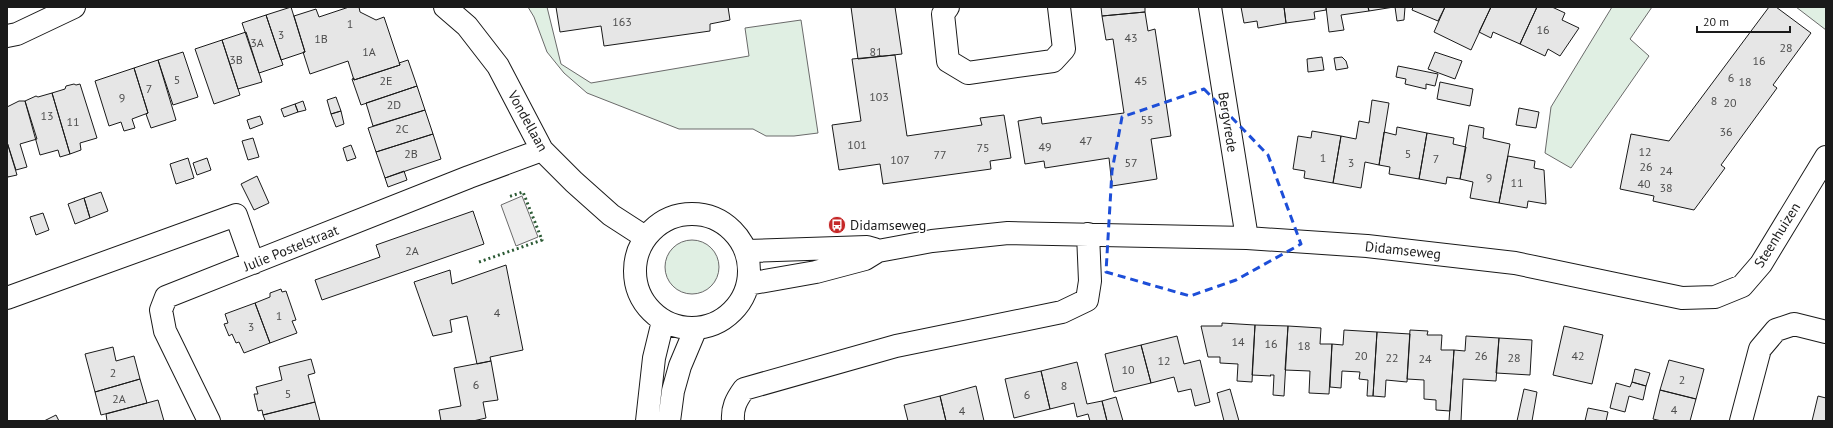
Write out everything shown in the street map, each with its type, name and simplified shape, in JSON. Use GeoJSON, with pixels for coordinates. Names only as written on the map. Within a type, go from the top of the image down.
{"type":"FeatureCollection","features":[{"type":"Feature","properties":{"kind":"street"},"geometry":{"type":"LineString","coordinates":[[7,36],[17,34],[74,7]]}},
{"type":"Feature","properties":{"kind":"street","name":"Vondellaan"},"geometry":{"type":"LineString","coordinates":[[445,7],[467,26],[498,66],[542,150],[574,182],[612,215],[645,237]]}},
{"type":"Feature","properties":{"kind":"street"},"geometry":{"type":"LineString","coordinates":[[948,7],[943,14],[948,61],[968,73],[1053,61],[1064,49],[1059,7]]}},
{"type":"Feature","properties":{"kind":"street","name":"Bergvrede"},"geometry":{"type":"LineString","coordinates":[[1210,7],[1247,238]]}},
{"type":"Feature","properties":{"kind":"street","name":"Julie Postelstraat"},"geometry":{"type":"LineString","coordinates":[[209,421],[165,331],[161,310],[166,298],[253,262],[542,150]]}},
{"type":"Feature","properties":{"kind":"street","name":"Steenhuizen"},"geometry":{"type":"LineString","coordinates":[[1715,297],[1742,286],[1761,264],[1826,157]]}},
{"type":"Feature","properties":{"kind":"street"},"geometry":{"type":"LineString","coordinates":[[684,213],[700,213],[715,218],[728,226],[739,237],[746,251],[749,262],[748,284],[744,296],[729,315],[719,322],[696,328],[684,328],[663,321],[651,311],[642,298],[636,283],[636,259],[645,237],[656,226],[669,218],[684,213]]}},
{"type":"Feature","properties":{"kind":"street"},"geometry":{"type":"LineString","coordinates":[[7,298],[236,215],[253,262]]}},
{"type":"Feature","properties":{"kind":"street","name":"Didamseweg"},"geometry":{"type":"LineString","coordinates":[[748,284],[830,268],[865,259],[878,251],[932,241],[1008,232],[1247,238],[1367,246],[1514,263],[1682,298],[1715,297]]}},
{"type":"Feature","properties":{"kind":"street"},"geometry":{"type":"LineString","coordinates":[[733,421],[733,410],[737,399],[744,389],[755,385],[896,346],[1062,312],[1087,300],[1090,281],[1088,234]]}},
{"type":"Feature","properties":{"kind":"street","name":"Didamseweg"},"geometry":{"type":"LineString","coordinates":[[746,251],[867,247],[878,251]]}},
{"type":"Feature","properties":{"kind":"street"},"geometry":{"type":"LineString","coordinates":[[646,421],[654,358],[663,321]]}},
{"type":"Feature","properties":{"kind":"street"},"geometry":{"type":"LineString","coordinates":[[1741,421],[1760,349],[1776,330],[1794,324],[1826,332]]}},
{"type":"Feature","properties":{"kind":"street"},"geometry":{"type":"LineString","coordinates":[[669,421],[673,391],[680,366],[696,328]]}},
{"type":"Feature","properties":{"kind":"highlighted area"},"geometry":{"type":"Polygon","coordinates":[[[1204,89],[1268,155],[1301,244],[1236,280],[1190,296],[1106,272],[1112,171],[1122,117],[1204,89]]]}},
{"type":"Feature","properties":{"kind":"green space"},"geometry":{"type":"Polygon","coordinates":[[[528,7],[547,7],[561,64],[591,83],[749,56],[745,28],[801,20],[818,133],[794,136],[766,136],[753,129],[679,129],[587,93],[564,73],[547,52],[534,17],[528,7]]]}},
{"type":"Feature","properties":{"kind":"green space"},"geometry":{"type":"Polygon","coordinates":[[[1612,7],[1652,7],[1630,39],[1649,56],[1571,168],[1545,153],[1551,107],[1612,7]]]}},
{"type":"Feature","properties":{"kind":"green space"},"geometry":{"type":"Polygon","coordinates":[[[1796,7],[1826,7],[1826,30],[1796,7]]]}},
{"type":"Feature","properties":{"kind":"green space"},"geometry":{"type":"Polygon","coordinates":[[[692,240],[702,242],[711,248],[717,257],[719,267],[717,277],[711,286],[702,292],[692,294],[682,292],[673,286],[667,277],[665,267],[667,257],[673,248],[682,242],[692,240]]]}},
{"type":"Feature","properties":{"kind":"shaded area"},"geometry":{"type":"Polygon","coordinates":[[[522,196],[538,237],[516,246],[501,205],[522,196]]]}},
{"type":"Feature","properties":{"kind":"building"},"geometry":{"type":"Polygon","coordinates":[[[291,7],[305,52],[281,60],[266,15],[291,7]]]}},
{"type":"Feature","properties":{"kind":"building"},"geometry":{"type":"Polygon","coordinates":[[[349,7],[359,7],[360,12],[376,20],[384,17],[400,65],[354,80],[348,61],[310,74],[294,16],[316,9],[319,17],[349,7]]]}},
{"type":"Feature","properties":{"kind":"building"},"geometry":{"type":"Polygon","coordinates":[[[556,7],[728,7],[730,20],[710,24],[710,31],[604,46],[601,26],[560,32],[556,7]]]}},
{"type":"Feature","properties":{"kind":"building"},"geometry":{"type":"Polygon","coordinates":[[[851,7],[895,7],[902,54],[858,59],[851,7]]]}},
{"type":"Feature","properties":{"kind":"building"},"geometry":{"type":"Polygon","coordinates":[[[1101,7],[1145,7],[1145,12],[1102,16],[1101,7]]]}},
{"type":"Feature","properties":{"kind":"building"},"geometry":{"type":"Polygon","coordinates":[[[1241,7],[1284,7],[1286,23],[1258,28],[1257,21],[1244,23],[1241,7]]]}},
{"type":"Feature","properties":{"kind":"building"},"geometry":{"type":"Polygon","coordinates":[[[1284,7],[1326,7],[1326,10],[1314,12],[1315,19],[1286,23],[1284,7]]]}},
{"type":"Feature","properties":{"kind":"building"},"geometry":{"type":"Polygon","coordinates":[[[1326,7],[1368,7],[1369,11],[1341,15],[1344,30],[1329,32],[1326,7]]]}},
{"type":"Feature","properties":{"kind":"building"},"geometry":{"type":"Polygon","coordinates":[[[1368,7],[1394,7],[1369,11],[1368,7]]]}},
{"type":"Feature","properties":{"kind":"building"},"geometry":{"type":"Polygon","coordinates":[[[1395,7],[1405,7],[1404,20],[1397,21],[1395,7]]]}},
{"type":"Feature","properties":{"kind":"building"},"geometry":{"type":"Polygon","coordinates":[[[1413,7],[1445,7],[1438,21],[1412,10],[1413,7]]]}},
{"type":"Feature","properties":{"kind":"building"},"geometry":{"type":"Polygon","coordinates":[[[1445,7],[1491,7],[1471,50],[1434,32],[1445,7]]]}},
{"type":"Feature","properties":{"kind":"building"},"geometry":{"type":"Polygon","coordinates":[[[1491,7],[1537,7],[1520,44],[1493,32],[1491,38],[1479,32],[1491,7]]]}},
{"type":"Feature","properties":{"kind":"building"},"geometry":{"type":"Polygon","coordinates":[[[1537,7],[1552,7],[1565,13],[1562,20],[1579,28],[1560,56],[1548,49],[1545,56],[1520,44],[1537,7]]]}},
{"type":"Feature","properties":{"kind":"building"},"geometry":{"type":"Polygon","coordinates":[[[1769,7],[1776,7],[1811,33],[1773,85],[1777,88],[1721,165],[1725,168],[1694,210],[1653,201],[1654,196],[1620,189],[1631,134],[1669,141],[1769,7]]]}},
{"type":"Feature","properties":{"kind":"building"},"geometry":{"type":"Polygon","coordinates":[[[1145,12],[1148,31],[1155,29],[1171,136],[1151,139],[1157,179],[1112,186],[1109,158],[1045,168],[1044,161],[1025,164],[1018,121],[1041,117],[1042,124],[1124,113],[1113,39],[1106,40],[1102,16],[1145,12]]]}},
{"type":"Feature","properties":{"kind":"building"},"geometry":{"type":"Polygon","coordinates":[[[266,15],[283,65],[259,73],[242,23],[266,15]]]}},
{"type":"Feature","properties":{"kind":"building"},"geometry":{"type":"Polygon","coordinates":[[[246,32],[262,82],[238,89],[222,40],[246,32]]]}},
{"type":"Feature","properties":{"kind":"building"},"geometry":{"type":"Polygon","coordinates":[[[222,40],[240,95],[214,104],[195,49],[222,40]]]}},
{"type":"Feature","properties":{"kind":"building"},"geometry":{"type":"Polygon","coordinates":[[[183,52],[198,97],[173,105],[158,60],[183,52]]]}},
{"type":"Feature","properties":{"kind":"building"},"geometry":{"type":"Polygon","coordinates":[[[1435,52],[1462,61],[1455,79],[1428,69],[1435,52]]]}},
{"type":"Feature","properties":{"kind":"building"},"geometry":{"type":"Polygon","coordinates":[[[895,55],[907,136],[982,125],[980,118],[1004,115],[1011,158],[990,161],[991,169],[883,184],[880,164],[839,170],[832,125],[861,121],[852,59],[895,55]]]}},
{"type":"Feature","properties":{"kind":"building"},"geometry":{"type":"Polygon","coordinates":[[[1322,57],[1324,70],[1308,72],[1307,59],[1322,57]]]}},
{"type":"Feature","properties":{"kind":"building"},"geometry":{"type":"Polygon","coordinates":[[[1342,57],[1346,61],[1348,68],[1336,70],[1334,58],[1342,57]]]}},
{"type":"Feature","properties":{"kind":"building"},"geometry":{"type":"Polygon","coordinates":[[[158,60],[176,120],[151,128],[146,114],[148,113],[134,68],[158,60]]]}},
{"type":"Feature","properties":{"kind":"building"},"geometry":{"type":"Polygon","coordinates":[[[408,60],[417,86],[361,105],[352,79],[354,78],[354,80],[400,65],[399,63],[408,60]]]}},
{"type":"Feature","properties":{"kind":"building"},"geometry":{"type":"Polygon","coordinates":[[[1398,66],[1438,74],[1435,86],[1426,84],[1426,89],[1405,84],[1406,79],[1396,77],[1398,66]]]}},
{"type":"Feature","properties":{"kind":"building"},"geometry":{"type":"Polygon","coordinates":[[[134,68],[148,113],[132,119],[135,128],[124,131],[121,122],[109,126],[95,81],[134,68]]]}},
{"type":"Feature","properties":{"kind":"building"},"geometry":{"type":"Polygon","coordinates":[[[1440,82],[1473,89],[1470,106],[1437,99],[1440,82]]]}},
{"type":"Feature","properties":{"kind":"building"},"geometry":{"type":"Polygon","coordinates":[[[80,84],[97,138],[80,143],[81,150],[70,154],[52,93],[65,89],[66,86],[80,84]]]}},
{"type":"Feature","properties":{"kind":"building"},"geometry":{"type":"Polygon","coordinates":[[[417,86],[425,110],[373,126],[366,103],[417,86]]]}},
{"type":"Feature","properties":{"kind":"building"},"geometry":{"type":"Polygon","coordinates":[[[52,93],[70,154],[60,157],[58,150],[40,155],[25,101],[36,96],[38,97],[52,93]]]}},
{"type":"Feature","properties":{"kind":"building"},"geometry":{"type":"Polygon","coordinates":[[[336,97],[341,111],[331,114],[327,100],[336,97]]]}},
{"type":"Feature","properties":{"kind":"building"},"geometry":{"type":"Polygon","coordinates":[[[1372,100],[1389,103],[1379,165],[1365,162],[1361,188],[1333,183],[1341,136],[1356,139],[1359,121],[1369,123],[1372,100]]]}},
{"type":"Feature","properties":{"kind":"building"},"geometry":{"type":"Polygon","coordinates":[[[19,101],[25,101],[37,139],[20,144],[27,167],[16,170],[7,142],[7,107],[19,101]]]}},
{"type":"Feature","properties":{"kind":"building"},"geometry":{"type":"Polygon","coordinates":[[[303,101],[306,110],[298,112],[295,104],[303,101]]]}},
{"type":"Feature","properties":{"kind":"building"},"geometry":{"type":"Polygon","coordinates":[[[295,104],[298,112],[284,117],[281,109],[295,104]]]}},
{"type":"Feature","properties":{"kind":"building"},"geometry":{"type":"Polygon","coordinates":[[[1519,108],[1539,112],[1536,128],[1516,125],[1519,108]]]}},
{"type":"Feature","properties":{"kind":"building"},"geometry":{"type":"Polygon","coordinates":[[[425,110],[433,134],[376,152],[368,128],[425,110]]]}},
{"type":"Feature","properties":{"kind":"building"},"geometry":{"type":"Polygon","coordinates":[[[341,111],[344,124],[336,127],[331,114],[341,111]]]}},
{"type":"Feature","properties":{"kind":"building"},"geometry":{"type":"Polygon","coordinates":[[[260,116],[263,124],[250,129],[247,120],[260,116]]]}},
{"type":"Feature","properties":{"kind":"building"},"geometry":{"type":"Polygon","coordinates":[[[1469,125],[1484,128],[1483,138],[1510,144],[1499,203],[1470,198],[1473,182],[1460,179],[1469,125]]]}},
{"type":"Feature","properties":{"kind":"building"},"geometry":{"type":"Polygon","coordinates":[[[1397,127],[1427,133],[1419,179],[1389,174],[1390,167],[1379,165],[1384,132],[1396,135],[1397,127]]]}},
{"type":"Feature","properties":{"kind":"building"},"geometry":{"type":"Polygon","coordinates":[[[1312,131],[1341,136],[1333,183],[1304,178],[1305,171],[1293,169],[1298,136],[1311,138],[1312,131]]]}},
{"type":"Feature","properties":{"kind":"building"},"geometry":{"type":"Polygon","coordinates":[[[1427,133],[1454,138],[1453,144],[1466,147],[1460,179],[1447,177],[1446,184],[1419,179],[1427,133]]]}},
{"type":"Feature","properties":{"kind":"building"},"geometry":{"type":"Polygon","coordinates":[[[433,134],[441,159],[385,178],[376,152],[433,134]]]}},
{"type":"Feature","properties":{"kind":"building"},"geometry":{"type":"Polygon","coordinates":[[[253,138],[259,157],[248,160],[242,141],[253,138]]]}},
{"type":"Feature","properties":{"kind":"building"},"geometry":{"type":"Polygon","coordinates":[[[7,142],[17,175],[8,177],[7,174],[7,142]]]}},
{"type":"Feature","properties":{"kind":"building"},"geometry":{"type":"Polygon","coordinates":[[[351,145],[356,158],[347,161],[343,148],[351,145]]]}},
{"type":"Feature","properties":{"kind":"building"},"geometry":{"type":"Polygon","coordinates":[[[1508,156],[1535,161],[1534,168],[1544,170],[1546,204],[1528,201],[1527,208],[1499,203],[1508,156]]]}},
{"type":"Feature","properties":{"kind":"building"},"geometry":{"type":"Polygon","coordinates":[[[188,158],[194,178],[176,184],[170,164],[188,158]]]}},
{"type":"Feature","properties":{"kind":"building"},"geometry":{"type":"Polygon","coordinates":[[[207,158],[211,170],[197,175],[193,163],[207,158]]]}},
{"type":"Feature","properties":{"kind":"building"},"geometry":{"type":"Polygon","coordinates":[[[404,171],[407,180],[388,187],[385,178],[404,171]]]}},
{"type":"Feature","properties":{"kind":"building"},"geometry":{"type":"Polygon","coordinates":[[[257,176],[269,203],[254,210],[241,184],[257,176]]]}},
{"type":"Feature","properties":{"kind":"building"},"geometry":{"type":"Polygon","coordinates":[[[101,192],[108,211],[90,218],[84,198],[101,192]]]}},
{"type":"Feature","properties":{"kind":"building"},"geometry":{"type":"Polygon","coordinates":[[[84,198],[90,218],[75,224],[68,204],[84,198]]]}},
{"type":"Feature","properties":{"kind":"building"},"geometry":{"type":"Polygon","coordinates":[[[473,211],[484,244],[322,300],[315,280],[380,257],[376,245],[473,211]]]}},
{"type":"Feature","properties":{"kind":"building"},"geometry":{"type":"Polygon","coordinates":[[[43,213],[49,230],[36,235],[30,217],[43,213]]]}},
{"type":"Feature","properties":{"kind":"building"},"geometry":{"type":"Polygon","coordinates":[[[506,265],[523,350],[490,357],[491,361],[477,364],[467,316],[450,320],[452,332],[433,336],[414,282],[450,270],[452,284],[506,265]]]}},
{"type":"Feature","properties":{"kind":"building"},"geometry":{"type":"Polygon","coordinates":[[[281,289],[282,292],[286,291],[296,320],[292,321],[297,333],[270,343],[255,303],[270,297],[270,293],[281,289]]]}},
{"type":"Feature","properties":{"kind":"building"},"geometry":{"type":"Polygon","coordinates":[[[255,303],[270,343],[244,353],[239,342],[236,343],[232,334],[229,336],[224,324],[228,323],[225,314],[255,303]]]}},
{"type":"Feature","properties":{"kind":"building"},"geometry":{"type":"Polygon","coordinates":[[[1222,323],[1255,325],[1252,382],[1237,381],[1238,364],[1220,363],[1220,357],[1208,357],[1201,326],[1222,326],[1222,323]]]}},
{"type":"Feature","properties":{"kind":"building"},"geometry":{"type":"Polygon","coordinates":[[[1255,325],[1288,326],[1284,396],[1273,395],[1274,375],[1252,375],[1255,325]]]}},
{"type":"Feature","properties":{"kind":"building"},"geometry":{"type":"Polygon","coordinates":[[[1288,326],[1321,328],[1320,344],[1332,344],[1329,394],[1309,393],[1310,371],[1285,370],[1288,326]]]}},
{"type":"Feature","properties":{"kind":"building"},"geometry":{"type":"Polygon","coordinates":[[[1564,326],[1603,335],[1592,384],[1553,375],[1564,326]]]}},
{"type":"Feature","properties":{"kind":"building"},"geometry":{"type":"Polygon","coordinates":[[[1344,330],[1377,332],[1373,396],[1367,396],[1368,380],[1359,379],[1360,372],[1342,371],[1341,388],[1330,387],[1332,344],[1343,345],[1344,330]]]}},
{"type":"Feature","properties":{"kind":"building"},"geometry":{"type":"Polygon","coordinates":[[[1410,330],[1428,331],[1427,335],[1442,335],[1441,350],[1454,350],[1450,411],[1436,410],[1436,400],[1424,399],[1424,380],[1407,379],[1410,330]]]}},
{"type":"Feature","properties":{"kind":"building"},"geometry":{"type":"Polygon","coordinates":[[[1377,332],[1410,334],[1407,382],[1386,380],[1385,397],[1373,396],[1377,332]]]}},
{"type":"Feature","properties":{"kind":"building"},"geometry":{"type":"Polygon","coordinates":[[[1177,336],[1184,364],[1200,360],[1210,402],[1195,406],[1191,389],[1178,392],[1174,377],[1151,383],[1141,345],[1177,336]]]}},
{"type":"Feature","properties":{"kind":"building"},"geometry":{"type":"Polygon","coordinates":[[[1466,336],[1499,338],[1496,381],[1463,379],[1461,421],[1449,421],[1454,350],[1465,351],[1466,336]]]}},
{"type":"Feature","properties":{"kind":"building"},"geometry":{"type":"Polygon","coordinates":[[[1499,338],[1532,340],[1530,375],[1496,373],[1499,338]]]}},
{"type":"Feature","properties":{"kind":"building"},"geometry":{"type":"Polygon","coordinates":[[[1141,345],[1151,383],[1114,392],[1105,354],[1141,345]]]}},
{"type":"Feature","properties":{"kind":"building"},"geometry":{"type":"Polygon","coordinates":[[[113,347],[116,361],[134,356],[140,379],[95,392],[85,354],[113,347]]]}},
{"type":"Feature","properties":{"kind":"building"},"geometry":{"type":"Polygon","coordinates":[[[311,359],[315,373],[308,375],[315,402],[263,415],[262,410],[258,411],[254,394],[258,394],[256,387],[282,380],[279,367],[311,359]]]}},
{"type":"Feature","properties":{"kind":"building"},"geometry":{"type":"Polygon","coordinates":[[[1669,360],[1704,369],[1696,399],[1660,390],[1669,360]]]}},
{"type":"Feature","properties":{"kind":"building"},"geometry":{"type":"Polygon","coordinates":[[[491,361],[498,400],[483,402],[486,418],[473,421],[441,421],[439,410],[461,406],[454,368],[491,361]]]}},
{"type":"Feature","properties":{"kind":"building"},"geometry":{"type":"Polygon","coordinates":[[[1077,362],[1087,404],[1102,401],[1107,421],[1090,421],[1088,414],[1077,417],[1074,403],[1050,409],[1041,371],[1077,362]]]}},
{"type":"Feature","properties":{"kind":"building"},"geometry":{"type":"Polygon","coordinates":[[[1635,369],[1650,373],[1646,386],[1632,382],[1635,369]]]}},
{"type":"Feature","properties":{"kind":"building"},"geometry":{"type":"Polygon","coordinates":[[[1041,371],[1050,409],[1014,418],[1005,379],[1041,371]]]}},
{"type":"Feature","properties":{"kind":"building"},"geometry":{"type":"Polygon","coordinates":[[[140,379],[147,403],[101,415],[95,392],[140,379]]]}},
{"type":"Feature","properties":{"kind":"building"},"geometry":{"type":"Polygon","coordinates":[[[1632,382],[1646,386],[1643,400],[1629,396],[1625,412],[1610,408],[1616,383],[1630,387],[1632,382]]]}},
{"type":"Feature","properties":{"kind":"building"},"geometry":{"type":"Polygon","coordinates":[[[976,386],[984,421],[946,421],[940,396],[976,386]]]}},
{"type":"Feature","properties":{"kind":"building"},"geometry":{"type":"Polygon","coordinates":[[[1230,389],[1239,421],[1224,421],[1217,393],[1230,389]]]}},
{"type":"Feature","properties":{"kind":"building"},"geometry":{"type":"Polygon","coordinates":[[[1524,389],[1537,392],[1532,421],[1517,421],[1524,389]]]}},
{"type":"Feature","properties":{"kind":"building"},"geometry":{"type":"Polygon","coordinates":[[[1660,390],[1696,399],[1690,421],[1662,421],[1653,419],[1660,390]]]}},
{"type":"Feature","properties":{"kind":"building"},"geometry":{"type":"Polygon","coordinates":[[[940,396],[946,421],[908,421],[904,405],[940,396]]]}},
{"type":"Feature","properties":{"kind":"building"},"geometry":{"type":"Polygon","coordinates":[[[1818,396],[1826,398],[1826,421],[1812,421],[1818,396]]]}},
{"type":"Feature","properties":{"kind":"building"},"geometry":{"type":"Polygon","coordinates":[[[1116,397],[1123,421],[1107,421],[1102,401],[1116,397]]]}},
{"type":"Feature","properties":{"kind":"building"},"geometry":{"type":"Polygon","coordinates":[[[158,400],[164,421],[107,421],[106,414],[158,400]]]}},
{"type":"Feature","properties":{"kind":"building"},"geometry":{"type":"Polygon","coordinates":[[[315,402],[320,421],[263,421],[265,420],[263,415],[315,402]]]}},
{"type":"Feature","properties":{"kind":"building"},"geometry":{"type":"Polygon","coordinates":[[[1588,408],[1608,412],[1606,421],[1585,421],[1588,408]]]}},
{"type":"Feature","properties":{"kind":"building"},"geometry":{"type":"Polygon","coordinates":[[[56,415],[59,421],[44,421],[56,415]]]}},
{"type":"Feature","properties":{"kind":"hedge"},"geometry":{"type":"LineString","coordinates":[[479,262],[542,240],[523,192],[508,197]]}},
{"type":"Feature","properties":{"kind":"place","name":"Didamseweg"},"geometry":{"type":"Point","coordinates":[837,225]}}]}
